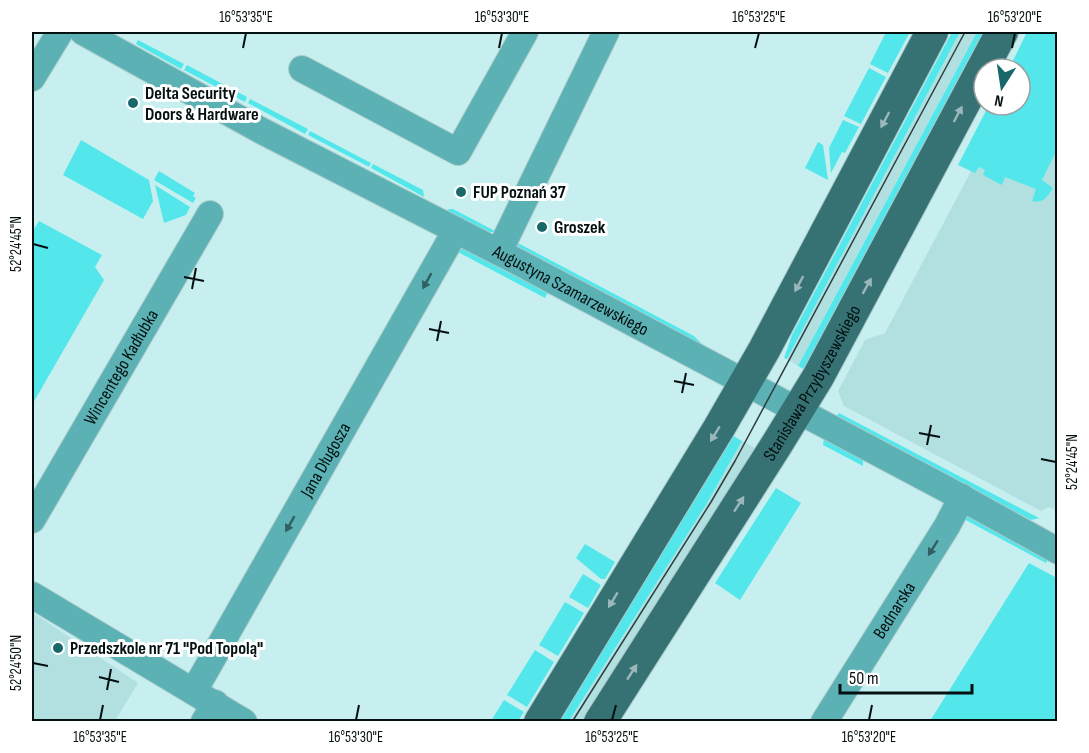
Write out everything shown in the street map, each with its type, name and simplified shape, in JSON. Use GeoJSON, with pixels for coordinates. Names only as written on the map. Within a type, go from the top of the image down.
{"type":"FeatureCollection","features":[{"type":"Feature","properties":{"kind":"main road"},"geometry":{"type":"LineString","coordinates":[[540,722],[745,383],[933,32]]}},
{"type":"Feature","properties":{"kind":"main road","name":"Stanisława Przybyszewskiego"},"geometry":{"type":"LineString","coordinates":[[600,722],[797,411],[874,274],[1002,32]]}},
{"type":"Feature","properties":{"kind":"street"},"geometry":{"type":"LineString","coordinates":[[32,78],[60,32]]}},
{"type":"Feature","properties":{"kind":"street","name":"Augustyna Szamarzewskiego"},"geometry":{"type":"LineString","coordinates":[[83,32],[260,130],[499,252],[1058,551]]}},
{"type":"Feature","properties":{"kind":"street"},"geometry":{"type":"LineString","coordinates":[[302,69],[459,152],[525,32]]}},
{"type":"Feature","properties":{"kind":"street"},"geometry":{"type":"LineString","coordinates":[[499,252],[606,32]]}},
{"type":"Feature","properties":{"kind":"street","name":"Wincentego Kadłubka"},"geometry":{"type":"LineString","coordinates":[[32,520],[210,214]]}},
{"type":"Feature","properties":{"kind":"street","name":"Jana Długosza"},"geometry":{"type":"LineString","coordinates":[[205,705],[456,230]]}},
{"type":"Feature","properties":{"kind":"street","name":"Bednarska"},"geometry":{"type":"LineString","coordinates":[[824,722],[947,526],[962,498]]}},
{"type":"Feature","properties":{"kind":"street"},"geometry":{"type":"LineString","coordinates":[[32,595],[205,705],[244,722]]}},
{"type":"Feature","properties":{"kind":"shaded area"},"geometry":{"type":"Polygon","coordinates":[[[886,32],[910,32],[888,73],[870,64],[886,32]]]}},
{"type":"Feature","properties":{"kind":"shaded area"},"geometry":{"type":"Polygon","coordinates":[[[952,32],[960,32],[787,359],[784,358],[792,335],[952,32]]]}},
{"type":"Feature","properties":{"kind":"shaded area"},"geometry":{"type":"Polygon","coordinates":[[[960,32],[977,32],[798,366],[787,359],[960,32]]]}},
{"type":"Feature","properties":{"kind":"shaded area"},"geometry":{"type":"Polygon","coordinates":[[[977,32],[989,32],[975,57],[972,57],[972,63],[805,370],[798,366],[977,32]]]}},
{"type":"Feature","properties":{"kind":"shaded area"},"geometry":{"type":"Polygon","coordinates":[[[1027,32],[1057,32],[1057,150],[1042,180],[1053,188],[1045,199],[1036,202],[1032,201],[1036,189],[1005,177],[1002,185],[983,175],[985,170],[979,167],[975,173],[958,165],[983,117],[1032,117],[1032,57],[1015,57],[1027,32]]]}},
{"type":"Feature","properties":{"kind":"shaded area"},"geometry":{"type":"Polygon","coordinates":[[[138,40],[184,64],[181,69],[136,44],[138,40]]]}},
{"type":"Feature","properties":{"kind":"shaded area"},"geometry":{"type":"Polygon","coordinates":[[[187,65],[247,97],[245,102],[184,70],[187,65]]]}},
{"type":"Feature","properties":{"kind":"shaded area"},"geometry":{"type":"Polygon","coordinates":[[[1057,66],[1057,511],[1049,507],[1041,511],[844,406],[838,391],[865,340],[885,333],[977,160],[1011,117],[1032,117],[1032,68],[1057,66]]]}},
{"type":"Feature","properties":{"kind":"shaded area"},"geometry":{"type":"Polygon","coordinates":[[[869,68],[886,77],[861,124],[844,116],[869,68]]]}},
{"type":"Feature","properties":{"kind":"shaded area"},"geometry":{"type":"Polygon","coordinates":[[[250,99],[308,129],[305,134],[248,103],[250,99]]]}},
{"type":"Feature","properties":{"kind":"shaded area"},"geometry":{"type":"Polygon","coordinates":[[[843,120],[859,127],[831,173],[829,148],[843,120]]]}},
{"type":"Feature","properties":{"kind":"shaded area"},"geometry":{"type":"Polygon","coordinates":[[[310,131],[371,163],[369,167],[308,135],[310,131]]]}},
{"type":"Feature","properties":{"kind":"shaded area"},"geometry":{"type":"Polygon","coordinates":[[[81,140],[149,180],[153,201],[143,219],[63,175],[81,140]]]}},
{"type":"Feature","properties":{"kind":"shaded area"},"geometry":{"type":"Polygon","coordinates":[[[818,142],[823,145],[828,180],[805,168],[818,142]]]}},
{"type":"Feature","properties":{"kind":"shaded area"},"geometry":{"type":"Polygon","coordinates":[[[373,164],[423,190],[424,197],[371,168],[373,164]]]}},
{"type":"Feature","properties":{"kind":"shaded area"},"geometry":{"type":"Polygon","coordinates":[[[159,171],[195,193],[193,196],[196,198],[193,203],[154,180],[159,171]]]}},
{"type":"Feature","properties":{"kind":"shaded area"},"geometry":{"type":"Polygon","coordinates":[[[155,185],[190,207],[186,215],[164,223],[155,185]]]}},
{"type":"Feature","properties":{"kind":"shaded area"},"geometry":{"type":"Polygon","coordinates":[[[449,209],[497,232],[487,232],[446,211],[449,209]]]}},
{"type":"Feature","properties":{"kind":"shaded area"},"geometry":{"type":"Polygon","coordinates":[[[39,221],[102,255],[95,267],[104,280],[32,405],[32,232],[39,221]]]}},
{"type":"Feature","properties":{"kind":"shaded area"},"geometry":{"type":"Polygon","coordinates":[[[516,242],[694,336],[708,350],[519,248],[516,242]]]}},
{"type":"Feature","properties":{"kind":"shaded area"},"geometry":{"type":"Polygon","coordinates":[[[462,249],[548,292],[545,298],[456,251],[462,249]]]}},
{"type":"Feature","properties":{"kind":"shaded area"},"geometry":{"type":"Polygon","coordinates":[[[839,413],[1039,518],[1031,520],[836,417],[839,413]]]}},
{"type":"Feature","properties":{"kind":"shaded area"},"geometry":{"type":"Polygon","coordinates":[[[727,432],[742,441],[706,505],[569,721],[551,722],[727,432]]]}},
{"type":"Feature","properties":{"kind":"shaded area"},"geometry":{"type":"Polygon","coordinates":[[[824,438],[863,459],[863,466],[823,445],[824,438]]]}},
{"type":"Feature","properties":{"kind":"shaded area"},"geometry":{"type":"Polygon","coordinates":[[[742,441],[755,448],[741,472],[586,721],[569,722],[706,505],[742,441]]]}},
{"type":"Feature","properties":{"kind":"shaded area"},"geometry":{"type":"Polygon","coordinates":[[[776,488],[801,503],[740,600],[715,583],[776,488]]]}},
{"type":"Feature","properties":{"kind":"shaded area"},"geometry":{"type":"Polygon","coordinates":[[[972,516],[1050,557],[1046,563],[962,518],[972,516]]]}},
{"type":"Feature","properties":{"kind":"shaded area"},"geometry":{"type":"Polygon","coordinates":[[[585,544],[615,562],[605,579],[601,579],[576,558],[585,544]]]}},
{"type":"Feature","properties":{"kind":"shaded area"},"geometry":{"type":"Polygon","coordinates":[[[1029,563],[1057,578],[1057,721],[930,721],[1029,563]]]}},
{"type":"Feature","properties":{"kind":"shaded area"},"geometry":{"type":"Polygon","coordinates":[[[583,574],[601,585],[588,608],[569,597],[583,574]]]}},
{"type":"Feature","properties":{"kind":"shaded area"},"geometry":{"type":"Polygon","coordinates":[[[565,602],[584,613],[558,656],[539,645],[565,602]]]}},
{"type":"Feature","properties":{"kind":"shaded area","name":"Przedszkole nr 71 \"Pod Topolą\""},"geometry":{"type":"Polygon","coordinates":[[[32,612],[138,683],[115,721],[32,721],[32,612]]]}},
{"type":"Feature","properties":{"kind":"shaded area"},"geometry":{"type":"Polygon","coordinates":[[[535,650],[554,662],[527,707],[507,695],[535,650]]]}},
{"type":"Feature","properties":{"kind":"shaded area"},"geometry":{"type":"Polygon","coordinates":[[[504,700],[524,712],[518,721],[491,721],[504,700]]]}},
{"type":"Feature","properties":{"kind":"tram line"},"geometry":{"type":"LineString","coordinates":[[572,722],[735,461],[965,32]]}},
{"type":"Feature","properties":{"kind":"place","name":"Delta Security Doors & Hardware"},"geometry":{"type":"Point","coordinates":[133,103]}},
{"type":"Feature","properties":{"kind":"place","name":"FUP Poznań 37"},"geometry":{"type":"Point","coordinates":[461,192]}},
{"type":"Feature","properties":{"kind":"place","name":"Groszek"},"geometry":{"type":"Point","coordinates":[542,227]}},
{"type":"Feature","properties":{"kind":"place","name":"Przedszkole nr 71 \"Pod Topolą\""},"geometry":{"type":"Point","coordinates":[58,648]}}]}
